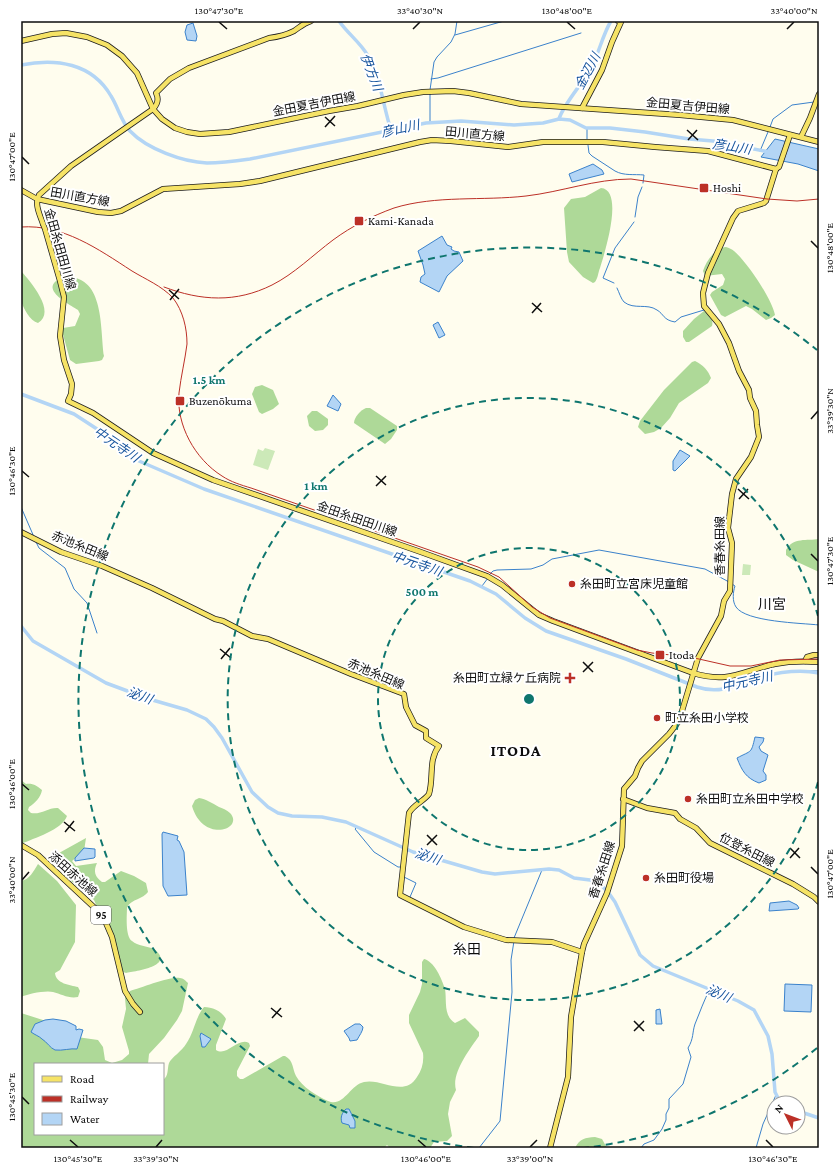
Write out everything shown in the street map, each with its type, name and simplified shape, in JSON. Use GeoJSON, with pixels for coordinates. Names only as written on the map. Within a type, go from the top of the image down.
{"type":"FeatureCollection","features":[{"type":"Feature","properties":{"kind":"main road"},"geometry":{"type":"LineString","coordinates":[[37,199],[39,195],[71,166],[156,107],[158,100],[156,93],[177,74],[213,58],[294,31],[303,24],[311,21]]}},
{"type":"Feature","properties":{"kind":"main road"},"geometry":{"type":"LineString","coordinates":[[580,107],[602,70],[621,22],[619,21]]}},
{"type":"Feature","properties":{"kind":"main road","name":"金田夏吉伊田線"},"geometry":{"type":"LineString","coordinates":[[21,41],[52,34],[66,33],[87,37],[107,45],[122,56],[136,73],[152,110],[175,128],[187,132],[214,134],[229,132],[423,92],[453,91],[521,104],[580,107],[733,120],[789,137]]}},
{"type":"Feature","properties":{"kind":"main road"},"geometry":{"type":"LineString","coordinates":[[801,137],[819,94]]}},
{"type":"Feature","properties":{"kind":"main road"},"geometry":{"type":"LineString","coordinates":[[777,168],[789,137],[801,137],[819,142]]}},
{"type":"Feature","properties":{"kind":"main road","name":"田川直方線"},"geometry":{"type":"LineString","coordinates":[[21,190],[37,199],[98,212],[111,213],[121,211],[163,189],[246,183],[432,140],[508,147],[543,142],[590,141],[694,149],[777,168]]}},
{"type":"Feature","properties":{"kind":"main road","name":"香春糸田線"},"geometry":{"type":"LineString","coordinates":[[550,1148],[568,1077],[569,1030],[582,952],[584,944],[610,886],[622,846],[624,789],[635,776],[638,768],[647,756],[669,734],[679,721],[693,674],[704,645],[721,616],[724,601],[729,594],[732,547],[728,528],[732,494],[736,479],[751,457],[759,437],[756,411],[750,398],[749,390],[739,371],[720,324],[704,306],[703,293],[708,273],[733,218],[738,211],[764,204],[777,168]]}},
{"type":"Feature","properties":{"kind":"main road","name":"金田糸田田川線"},"geometry":{"type":"LineString","coordinates":[[37,199],[37,207],[45,229],[64,298],[60,336],[64,360],[72,384],[68,401],[93,413],[153,453],[213,480],[480,573],[502,585],[533,610],[552,621],[693,674],[723,678],[774,664],[805,661],[819,662]]}},
{"type":"Feature","properties":{"kind":"main road","name":"赤池糸田線"},"geometry":{"type":"LineString","coordinates":[[21,532],[61,552],[102,566],[152,588],[252,636],[268,639],[351,674],[404,694],[406,707],[415,725],[426,731],[426,738],[440,746],[435,751],[432,761],[429,794],[410,810],[409,813],[400,895],[464,927],[506,940],[552,942],[582,952]]}},
{"type":"Feature","properties":{"kind":"main road"},"geometry":{"type":"LineString","coordinates":[[805,661],[807,657],[819,655]]}},
{"type":"Feature","properties":{"kind":"main road","name":"位登糸田線"},"geometry":{"type":"LineString","coordinates":[[623,799],[647,808],[675,813],[680,819],[696,828],[710,843],[793,884],[814,897],[819,902]]}},
{"type":"Feature","properties":{"kind":"main road","name":"添田赤池線"},"geometry":{"type":"LineString","coordinates":[[21,845],[38,855],[98,911],[106,923],[112,937],[125,991],[140,1012]]}},
{"type":"Feature","properties":{"kind":"green space"},"geometry":{"type":"Polygon","coordinates":[[[601,188],[608,191],[612,200],[611,224],[597,279],[593,283],[583,277],[569,262],[564,208],[571,199],[585,197],[601,188]]]}},
{"type":"Feature","properties":{"kind":"green space"},"geometry":{"type":"Polygon","coordinates":[[[726,247],[739,256],[758,281],[773,308],[775,315],[771,318],[766,320],[746,306],[725,317],[721,315],[710,295],[723,285],[725,279],[722,274],[705,276],[703,271],[706,263],[715,252],[726,247]]]}},
{"type":"Feature","properties":{"kind":"green space"},"geometry":{"type":"Polygon","coordinates":[[[21,271],[35,289],[43,304],[45,312],[43,318],[38,323],[32,320],[25,310],[21,300],[21,271]]]}},
{"type":"Feature","properties":{"kind":"green space"},"geometry":{"type":"Polygon","coordinates":[[[64,277],[77,278],[87,284],[94,293],[100,318],[104,356],[102,360],[76,364],[70,360],[62,331],[63,328],[75,326],[80,314],[78,310],[56,295],[53,290],[53,285],[56,281],[64,277]]]}},
{"type":"Feature","properties":{"kind":"green space"},"geometry":{"type":"Polygon","coordinates":[[[704,311],[711,317],[712,326],[689,342],[686,342],[683,337],[683,331],[704,311]]]}},
{"type":"Feature","properties":{"kind":"green space"},"geometry":{"type":"Polygon","coordinates":[[[695,361],[707,370],[711,378],[708,383],[679,403],[670,418],[661,428],[654,432],[645,434],[638,427],[640,421],[664,390],[692,362],[695,361]]]}},
{"type":"Feature","properties":{"kind":"green space"},"geometry":{"type":"Polygon","coordinates":[[[262,385],[273,390],[279,404],[273,409],[262,414],[259,412],[252,394],[255,387],[262,385]]]}},
{"type":"Feature","properties":{"kind":"green space"},"geometry":{"type":"Polygon","coordinates":[[[366,408],[370,408],[397,426],[397,430],[391,439],[385,444],[354,423],[358,414],[366,408]]]}},
{"type":"Feature","properties":{"kind":"green space"},"geometry":{"type":"Polygon","coordinates":[[[312,411],[317,411],[328,419],[328,425],[323,430],[315,431],[309,426],[307,416],[312,411]]]}},
{"type":"Feature","properties":{"kind":"green space"},"geometry":{"type":"Polygon","coordinates":[[[265,448],[275,451],[268,470],[253,465],[258,449],[263,451],[265,448]]]}},
{"type":"Feature","properties":{"kind":"green space"},"geometry":{"type":"Polygon","coordinates":[[[819,539],[819,572],[793,560],[786,555],[786,550],[796,541],[819,539]]]}},
{"type":"Feature","properties":{"kind":"green space"},"geometry":{"type":"Polygon","coordinates":[[[743,564],[751,565],[750,575],[742,575],[743,564]]]}},
{"type":"Feature","properties":{"kind":"green space"},"geometry":{"type":"Polygon","coordinates":[[[21,780],[26,784],[35,785],[42,790],[37,800],[29,807],[28,810],[31,813],[38,813],[58,808],[67,816],[60,825],[54,829],[21,844],[21,780]]]}},
{"type":"Feature","properties":{"kind":"green space"},"geometry":{"type":"Polygon","coordinates":[[[199,798],[207,800],[229,812],[233,819],[232,824],[221,830],[213,829],[205,825],[197,818],[192,806],[195,800],[199,798]]]}},
{"type":"Feature","properties":{"kind":"green space"},"geometry":{"type":"Polygon","coordinates":[[[86,838],[84,851],[72,861],[76,866],[97,863],[95,874],[102,882],[105,882],[121,871],[146,883],[148,892],[129,904],[127,907],[127,925],[128,935],[132,941],[154,949],[160,955],[160,960],[152,967],[126,973],[121,971],[114,947],[94,900],[65,876],[59,853],[86,838]]]}},
{"type":"Feature","properties":{"kind":"green space"},"geometry":{"type":"Polygon","coordinates":[[[38,864],[57,881],[76,905],[75,942],[60,970],[55,973],[58,980],[61,982],[78,987],[80,991],[78,997],[68,997],[53,992],[46,992],[21,997],[21,881],[29,877],[38,864]]]}},
{"type":"Feature","properties":{"kind":"green space"},"geometry":{"type":"Polygon","coordinates":[[[424,959],[428,960],[442,980],[445,989],[446,1008],[451,1020],[455,1023],[465,1018],[479,1032],[479,1036],[466,1054],[456,1076],[456,1090],[450,1102],[448,1114],[452,1136],[447,1141],[434,1142],[430,1148],[390,1148],[387,1145],[384,1148],[21,1148],[21,1013],[46,1021],[77,1037],[98,1040],[103,1047],[105,1060],[112,1063],[34,1063],[34,1135],[164,1135],[164,1079],[167,1074],[169,1063],[189,1040],[204,1007],[216,1010],[226,1019],[216,1045],[216,1050],[224,1051],[237,1044],[245,1042],[249,1043],[250,1046],[237,1071],[237,1076],[240,1079],[243,1079],[285,1056],[291,1062],[296,1076],[302,1084],[319,1097],[328,1101],[333,1102],[342,1099],[355,1087],[364,1082],[378,1082],[399,1087],[412,1083],[420,1072],[423,1063],[423,1053],[409,1023],[409,1015],[420,992],[422,984],[422,962],[424,959]]]}},
{"type":"Feature","properties":{"kind":"green space"},"geometry":{"type":"Polygon","coordinates":[[[175,978],[182,978],[188,983],[182,1011],[164,1038],[149,1054],[148,1063],[112,1063],[122,1060],[129,1054],[122,1027],[126,1009],[126,995],[130,991],[155,983],[175,978]]]}},
{"type":"Feature","properties":{"kind":"green space"},"geometry":{"type":"Polygon","coordinates":[[[595,1137],[602,1139],[607,1148],[575,1148],[583,1139],[595,1137]]]}},
{"type":"Feature","properties":{"kind":"water"},"geometry":{"type":"Polygon","coordinates":[[[193,23],[197,36],[196,41],[187,40],[185,32],[187,25],[193,23]]]}},
{"type":"Feature","properties":{"kind":"water"},"geometry":{"type":"Polygon","coordinates":[[[775,139],[819,149],[819,171],[798,164],[761,157],[775,139]]]}},
{"type":"Feature","properties":{"kind":"water"},"geometry":{"type":"Polygon","coordinates":[[[593,164],[602,170],[604,174],[572,182],[569,174],[593,164]]]}},
{"type":"Feature","properties":{"kind":"water"},"geometry":{"type":"Polygon","coordinates":[[[442,236],[447,245],[452,247],[451,249],[459,252],[463,261],[447,276],[439,292],[420,282],[421,277],[425,274],[418,251],[442,236]]]}},
{"type":"Feature","properties":{"kind":"water"},"geometry":{"type":"Polygon","coordinates":[[[438,322],[445,335],[439,338],[433,325],[438,322]]]}},
{"type":"Feature","properties":{"kind":"water"},"geometry":{"type":"Polygon","coordinates":[[[333,395],[341,404],[338,411],[327,406],[333,395]]]}},
{"type":"Feature","properties":{"kind":"water"},"geometry":{"type":"Polygon","coordinates":[[[680,450],[690,456],[675,471],[673,470],[673,461],[680,450]]]}},
{"type":"Feature","properties":{"kind":"water"},"geometry":{"type":"Polygon","coordinates":[[[755,737],[764,738],[759,747],[761,751],[768,755],[763,771],[766,775],[766,780],[759,783],[745,774],[737,758],[752,749],[755,737]]]}},
{"type":"Feature","properties":{"kind":"water"},"geometry":{"type":"Polygon","coordinates":[[[163,832],[178,836],[177,840],[179,841],[184,852],[187,895],[168,896],[163,886],[163,832]]]}},
{"type":"Feature","properties":{"kind":"water"},"geometry":{"type":"Polygon","coordinates":[[[84,848],[95,849],[95,857],[75,861],[75,858],[84,848]]]}},
{"type":"Feature","properties":{"kind":"water"},"geometry":{"type":"Polygon","coordinates":[[[789,901],[797,905],[799,908],[769,911],[770,903],[789,901]]]}},
{"type":"Feature","properties":{"kind":"water"},"geometry":{"type":"Polygon","coordinates":[[[785,984],[812,985],[811,1012],[784,1011],[785,984]]]}},
{"type":"Feature","properties":{"kind":"water"},"geometry":{"type":"Polygon","coordinates":[[[660,1009],[662,1024],[656,1024],[656,1010],[660,1009]]]}},
{"type":"Feature","properties":{"kind":"water"},"geometry":{"type":"Polygon","coordinates":[[[53,1019],[66,1021],[76,1026],[76,1030],[83,1030],[77,1049],[55,1050],[31,1032],[35,1024],[53,1019]]]}},
{"type":"Feature","properties":{"kind":"water"},"geometry":{"type":"Polygon","coordinates":[[[355,1024],[360,1024],[363,1029],[357,1040],[350,1041],[344,1031],[355,1024]]]}},
{"type":"Feature","properties":{"kind":"water"},"geometry":{"type":"Polygon","coordinates":[[[201,1033],[211,1039],[205,1047],[202,1047],[200,1036],[201,1033]]]}},
{"type":"Feature","properties":{"kind":"water"},"geometry":{"type":"Polygon","coordinates":[[[346,1109],[349,1109],[355,1121],[355,1128],[350,1128],[349,1125],[342,1123],[342,1115],[346,1109]]]}},
{"type":"Feature","properties":{"kind":"waterway","name":"伊方川"},"geometry":{"type":"LineString","coordinates":[[339,21],[368,56],[379,83],[391,130]]}},
{"type":"Feature","properties":{"kind":"waterway"},"geometry":{"type":"LineString","coordinates":[[430,90],[434,62],[451,42],[455,34],[457,21]]}},
{"type":"Feature","properties":{"kind":"waterway"},"geometry":{"type":"LineString","coordinates":[[455,35],[504,21]]}},
{"type":"Feature","properties":{"kind":"waterway","name":"金辺川"},"geometry":{"type":"LineString","coordinates":[[559,119],[564,107],[590,70],[611,21]]}},
{"type":"Feature","properties":{"kind":"waterway"},"geometry":{"type":"LineString","coordinates":[[431,79],[581,33]]}},
{"type":"Feature","properties":{"kind":"waterway","name":"彦山川"},"geometry":{"type":"LineString","coordinates":[[21,65],[47,62],[60,63],[83,70],[94,76],[111,96],[127,127],[137,138],[156,149],[177,157],[197,162],[218,163],[250,159],[426,123],[461,121],[514,125],[543,123],[559,119],[570,120],[586,128],[610,128],[645,132],[713,141],[769,152]]}},
{"type":"Feature","properties":{"kind":"waterway"},"geometry":{"type":"LineString","coordinates":[[430,93],[430,122]]}},
{"type":"Feature","properties":{"kind":"waterway"},"geometry":{"type":"LineString","coordinates":[[770,127],[773,119],[792,105],[814,102]]}},
{"type":"Feature","properties":{"kind":"waterway"},"geometry":{"type":"LineString","coordinates":[[587,128],[587,139]]}},
{"type":"Feature","properties":{"kind":"waterway"},"geometry":{"type":"LineString","coordinates":[[760,151],[768,132]]}},
{"type":"Feature","properties":{"kind":"waterway"},"geometry":{"type":"LineString","coordinates":[[588,145],[589,153],[592,156],[618,173],[644,175],[643,183]]}},
{"type":"Feature","properties":{"kind":"waterway"},"geometry":{"type":"LineString","coordinates":[[635,217],[638,197],[642,187]]}},
{"type":"Feature","properties":{"kind":"waterway"},"geometry":{"type":"LineString","coordinates":[[614,283],[603,278],[615,248],[634,222]]}},
{"type":"Feature","properties":{"kind":"waterway"},"geometry":{"type":"LineString","coordinates":[[617,288],[624,302],[632,306],[653,308],[671,321],[675,322],[681,317],[704,310]]}},
{"type":"Feature","properties":{"kind":"waterway","name":"中元寺川"},"geometry":{"type":"LineString","coordinates":[[21,394],[74,414],[97,429],[123,451],[139,461],[204,489],[470,581],[496,594],[525,618],[546,631],[626,659],[697,687],[714,690],[730,688],[760,677],[775,674],[797,671],[819,673]]}},
{"type":"Feature","properties":{"kind":"waterway"},"geometry":{"type":"LineString","coordinates":[[21,507],[34,537]]}},
{"type":"Feature","properties":{"kind":"waterway"},"geometry":{"type":"LineString","coordinates":[[36,542],[39,548],[65,568],[74,589],[87,603],[97,633]]}},
{"type":"Feature","properties":{"kind":"waterway"},"geometry":{"type":"LineString","coordinates":[[489,575],[493,571],[497,570],[531,569],[543,565],[552,559],[599,550],[705,569],[729,582]]}},
{"type":"Feature","properties":{"kind":"waterway"},"geometry":{"type":"LineString","coordinates":[[482,586],[488,578]]}},
{"type":"Feature","properties":{"kind":"waterway"},"geometry":{"type":"LineString","coordinates":[[732,584],[735,586],[733,596],[735,605],[742,612],[762,619],[819,625]]}},
{"type":"Feature","properties":{"kind":"waterway","name":"泌川"},"geometry":{"type":"LineString","coordinates":[[21,626],[33,641],[106,683],[149,699],[187,710],[206,719],[222,738],[252,792],[268,807],[278,813],[292,816],[322,817],[346,822],[413,852],[482,872],[495,874],[549,869],[559,870],[574,878],[590,880],[600,884],[615,902],[640,955],[653,966],[738,1001],[754,1010],[768,1036],[772,1054],[776,1095]]}},
{"type":"Feature","properties":{"kind":"waterway","name":"中元寺川"},"geometry":{"type":"LineString","coordinates":[[810,671],[819,671]]}},
{"type":"Feature","properties":{"kind":"waterway"},"geometry":{"type":"LineString","coordinates":[[357,827],[355,829],[374,852],[398,867],[402,867]]}},
{"type":"Feature","properties":{"kind":"waterway"},"geometry":{"type":"LineString","coordinates":[[514,938],[542,870]]}},
{"type":"Feature","properties":{"kind":"waterway"},"geometry":{"type":"LineString","coordinates":[[404,877],[416,883],[410,897]]}},
{"type":"Feature","properties":{"kind":"waterway"},"geometry":{"type":"LineString","coordinates":[[479,1148],[500,1121],[512,992],[511,960],[514,941]]}},
{"type":"Feature","properties":{"kind":"waterway"},"geometry":{"type":"LineString","coordinates":[[641,1148],[644,1144],[654,1140],[662,1129],[669,1108],[669,1099],[683,1084],[691,1057],[688,1048],[695,1024],[710,989]]}},
{"type":"Feature","properties":{"kind":"waterway","name":"泌川"},"geometry":{"type":"LineString","coordinates":[[806,1114],[819,1118]]}},
{"type":"Feature","properties":{"kind":"waterway"},"geometry":{"type":"LineString","coordinates":[[756,1148],[766,1117]]}},
{"type":"Feature","properties":{"kind":"railway"},"geometry":{"type":"LineString","coordinates":[[164,287],[191,295],[218,298],[245,295],[259,291],[280,281],[347,230],[378,214],[394,208],[426,201],[526,196],[591,183],[631,179],[767,199],[797,201],[819,199]]}},
{"type":"Feature","properties":{"kind":"railway"},"geometry":{"type":"LineString","coordinates":[[21,227],[36,227],[51,230],[80,240],[159,286],[173,298],[182,314],[187,338],[179,393],[179,405],[184,429],[189,440],[203,460],[212,469],[232,482],[478,567],[499,577],[532,607],[550,618],[637,650],[690,657],[730,666],[751,666],[780,660],[819,659]]}},
{"type":"Feature","properties":{"kind":"place","name":"Hoshi"},"geometry":{"type":"Point","coordinates":[704,188]}},
{"type":"Feature","properties":{"kind":"place","name":"Kami-Kanada"},"geometry":{"type":"Point","coordinates":[359,221]}},
{"type":"Feature","properties":{"kind":"place","name":"Buzenōkuma"},"geometry":{"type":"Point","coordinates":[180,401]}},
{"type":"Feature","properties":{"kind":"place","name":"糸田町立宮床児童館"},"geometry":{"type":"Point","coordinates":[572,584]}},
{"type":"Feature","properties":{"kind":"place","name":"Itoda"},"geometry":{"type":"Point","coordinates":[660,655]}},
{"type":"Feature","properties":{"kind":"place","name":"糸田町立緑ケ丘病院"},"geometry":{"type":"Point","coordinates":[570,678]}},
{"type":"Feature","properties":{"kind":"place","name":"町立糸田小学校"},"geometry":{"type":"Point","coordinates":[657,718]}},
{"type":"Feature","properties":{"kind":"place","name":"糸田町立糸田中学校"},"geometry":{"type":"Point","coordinates":[688,799]}},
{"type":"Feature","properties":{"kind":"place","name":"糸田町役場"},"geometry":{"type":"Point","coordinates":[646,878]}},
{"type":"Feature","properties":{"kind":"district","name":"川宮"},"geometry":{"type":"Point","coordinates":[772,604]}},
{"type":"Feature","properties":{"kind":"district","name":"ITODA"},"geometry":{"type":"Point","coordinates":[516,750]}},
{"type":"Feature","properties":{"kind":"district","name":"糸田"},"geometry":{"type":"Point","coordinates":[467,949]}}]}
